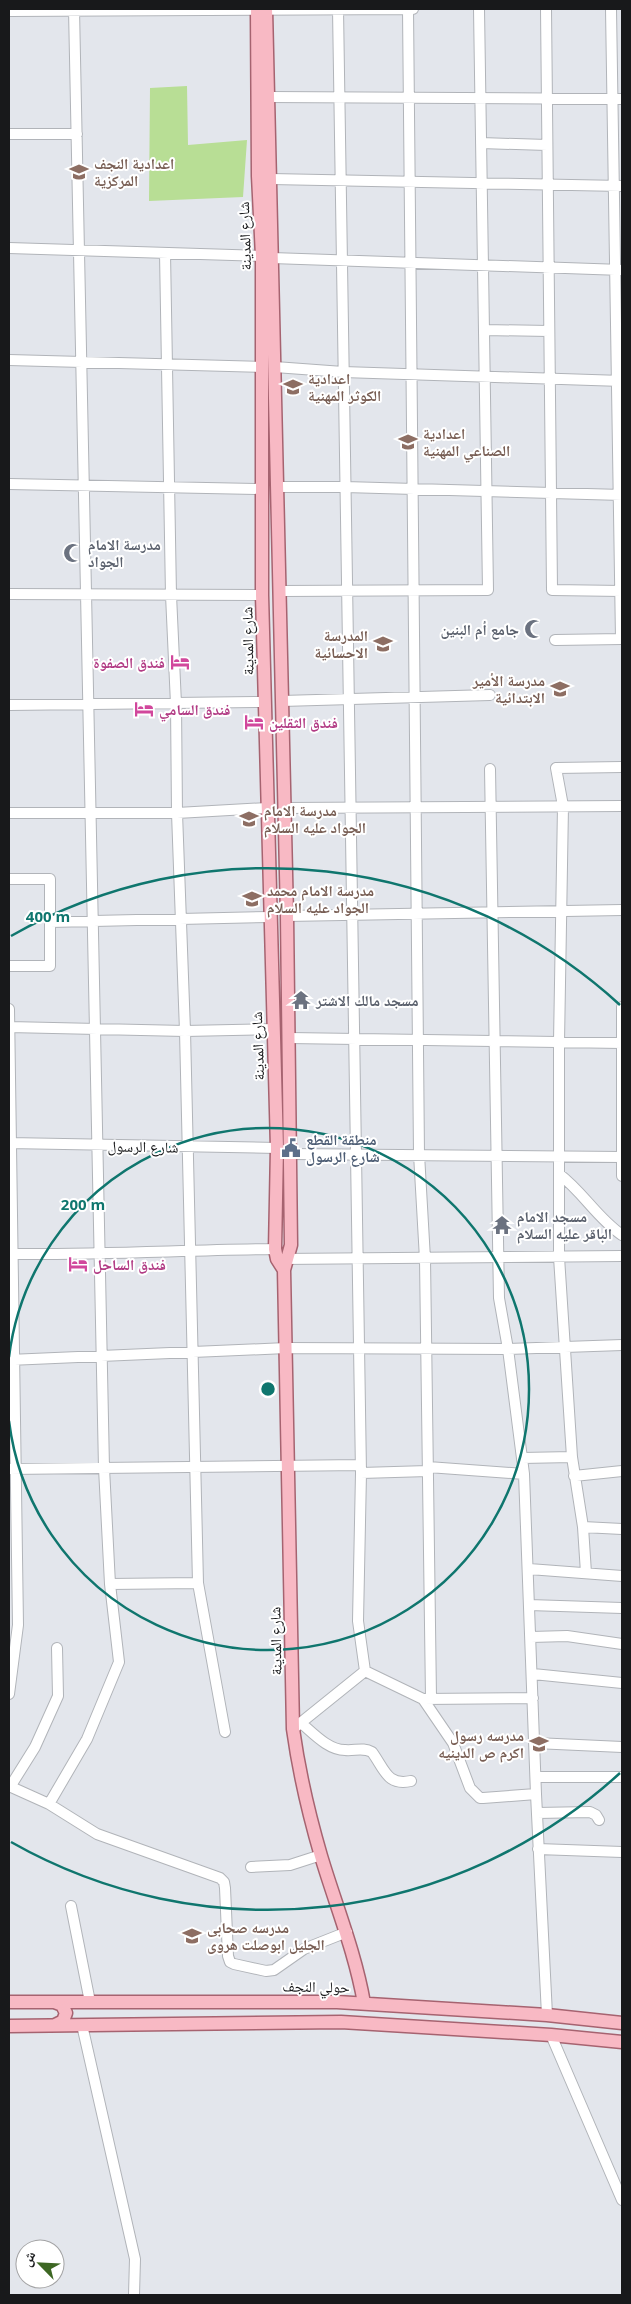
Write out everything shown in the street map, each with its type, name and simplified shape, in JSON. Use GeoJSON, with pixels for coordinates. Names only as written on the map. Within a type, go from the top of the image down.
{"type":"FeatureCollection","features":[{"type":"Feature","properties":{"kind":"main road","name":"شارع المدينة"},"geometry":{"type":"LineString","coordinates":[[261,10],[268,97],[271,179],[261,367],[264,702],[277,1148],[286,1348],[287,1466],[298,1762],[321,1855],[356,1962],[364,2003]]}},
{"type":"Feature","properties":{"kind":"main road","name":"شارع المدينة"},"geometry":{"type":"LineString","coordinates":[[261,10],[258,176],[267,257],[275,367],[289,1038],[291,1245],[281,1259]]}},
{"type":"Feature","properties":{"kind":"main road","name":"حولي النجف"},"geometry":{"type":"LineString","coordinates":[[9,2002],[364,2003],[526,2014],[622,2023]]}},
{"type":"Feature","properties":{"kind":"main road"},"geometry":{"type":"LineString","coordinates":[[54,2002],[62,2005],[66,2013],[63,2021],[55,2025]]}},
{"type":"Feature","properties":{"kind":"main road"},"geometry":{"type":"LineString","coordinates":[[86,2025],[80,2014],[83,2006],[90,2002]]}},
{"type":"Feature","properties":{"kind":"main road"},"geometry":{"type":"LineString","coordinates":[[525,2033],[531,2024],[526,2014]]}},
{"type":"Feature","properties":{"kind":"main road"},"geometry":{"type":"LineString","coordinates":[[548,2016],[545,2020],[544,2028],[551,2035]]}},
{"type":"Feature","properties":{"kind":"main road"},"geometry":{"type":"LineString","coordinates":[[9,2026],[341,2022],[525,2033],[622,2042]]}},
{"type":"Feature","properties":{"kind":"street"},"geometry":{"type":"LineString","coordinates":[[338,9],[360,1349],[361,1469],[358,1621],[365,1671]]}},
{"type":"Feature","properties":{"kind":"street"},"geometry":{"type":"LineString","coordinates":[[408,9],[419,1154],[425,1259],[427,1349],[427,1699],[453,1743],[470,1788],[476,1795],[483,1798],[536,1794]]}},
{"type":"Feature","properties":{"kind":"street"},"geometry":{"type":"LineString","coordinates":[[9,11],[413,9]]}},
{"type":"Feature","properties":{"kind":"street"},"geometry":{"type":"LineString","coordinates":[[280,591],[488,590],[479,9]]}},
{"type":"Feature","properties":{"kind":"street"},"geometry":{"type":"LineString","coordinates":[[546,9],[552,590],[621,591]]}},
{"type":"Feature","properties":{"kind":"street"},"geometry":{"type":"LineString","coordinates":[[555,640],[622,639],[617,99],[611,9]]}},
{"type":"Feature","properties":{"kind":"street"},"geometry":{"type":"LineString","coordinates":[[49,1804],[88,1739],[119,1662],[110,1584],[104,1468],[74,10]]}},
{"type":"Feature","properties":{"kind":"street"},"geometry":{"type":"LineString","coordinates":[[268,97],[617,99]]}},
{"type":"Feature","properties":{"kind":"street"},"geometry":{"type":"LineString","coordinates":[[9,134],[77,134]]}},
{"type":"Feature","properties":{"kind":"street"},"geometry":{"type":"LineString","coordinates":[[481,143],[547,146]]}},
{"type":"Feature","properties":{"kind":"street"},"geometry":{"type":"LineString","coordinates":[[271,179],[618,186]]}},
{"type":"Feature","properties":{"kind":"street"},"geometry":{"type":"LineString","coordinates":[[9,248],[619,270]]}},
{"type":"Feature","properties":{"kind":"street"},"geometry":{"type":"LineString","coordinates":[[165,253],[171,595],[185,1031],[186,1146],[198,1583],[225,1732]]}},
{"type":"Feature","properties":{"kind":"street"},"geometry":{"type":"LineString","coordinates":[[484,330],[549,331]]}},
{"type":"Feature","properties":{"kind":"street"},"geometry":{"type":"LineString","coordinates":[[9,360],[166,366],[261,367]]}},
{"type":"Feature","properties":{"kind":"street"},"geometry":{"type":"LineString","coordinates":[[275,367],[343,372],[620,381]]}},
{"type":"Feature","properties":{"kind":"street"},"geometry":{"type":"LineString","coordinates":[[9,484],[262,489]]}},
{"type":"Feature","properties":{"kind":"street"},"geometry":{"type":"LineString","coordinates":[[277,487],[345,487],[620,495]]}},
{"type":"Feature","properties":{"kind":"street"},"geometry":{"type":"LineString","coordinates":[[9,594],[262,595]]}},
{"type":"Feature","properties":{"kind":"street"},"geometry":{"type":"LineString","coordinates":[[282,700],[490,696]]}},
{"type":"Feature","properties":{"kind":"street"},"geometry":{"type":"LineString","coordinates":[[9,705],[264,702]]}},
{"type":"Feature","properties":{"kind":"street"},"geometry":{"type":"LineString","coordinates":[[586,1573],[583,1527],[572,1457],[560,1257],[559,1042],[563,806],[556,768],[622,767]]}},
{"type":"Feature","properties":{"kind":"street"},"geometry":{"type":"LineString","coordinates":[[490,768],[497,1257],[499,1298],[508,1349],[524,1474],[538,1849],[548,2016]]}},
{"type":"Feature","properties":{"kind":"street"},"geometry":{"type":"LineString","coordinates":[[284,808],[622,806]]}},
{"type":"Feature","properties":{"kind":"street"},"geometry":{"type":"LineString","coordinates":[[9,813],[177,813],[267,808]]}},
{"type":"Feature","properties":{"kind":"street"},"geometry":{"type":"LineString","coordinates":[[9,879],[50,879],[50,966],[9,966]]}},
{"type":"Feature","properties":{"kind":"street"},"geometry":{"type":"LineString","coordinates":[[287,916],[622,910]]}},
{"type":"Feature","properties":{"kind":"street"},"geometry":{"type":"LineString","coordinates":[[50,922],[270,917]]}},
{"type":"Feature","properties":{"kind":"street"},"geometry":{"type":"LineString","coordinates":[[622,1007],[622,1176]]}},
{"type":"Feature","properties":{"kind":"street"},"geometry":{"type":"LineString","coordinates":[[9,1009],[12,1469],[18,1625],[9,1694]]}},
{"type":"Feature","properties":{"kind":"street"},"geometry":{"type":"LineString","coordinates":[[9,1027],[185,1031],[273,1029]]}},
{"type":"Feature","properties":{"kind":"street"},"geometry":{"type":"LineString","coordinates":[[289,1038],[622,1043]]}},
{"type":"Feature","properties":{"kind":"street","name":"شارع الرسول"},"geometry":{"type":"LineString","coordinates":[[10,1143],[277,1148]]}},
{"type":"Feature","properties":{"kind":"street"},"geometry":{"type":"LineString","coordinates":[[290,1154],[357,1153],[622,1158]]}},
{"type":"Feature","properties":{"kind":"street"},"geometry":{"type":"LineString","coordinates":[[559,1174],[572,1184],[605,1223],[622,1236]]}},
{"type":"Feature","properties":{"kind":"street"},"geometry":{"type":"LineString","coordinates":[[10,1254],[100,1254],[189,1250],[281,1259],[622,1256]]}},
{"type":"Feature","properties":{"kind":"street"},"geometry":{"type":"LineString","coordinates":[[622,1251],[622,1266]]}},
{"type":"Feature","properties":{"kind":"street"},"geometry":{"type":"LineString","coordinates":[[11,1360],[286,1348],[508,1349],[622,1345]]}},
{"type":"Feature","properties":{"kind":"street"},"geometry":{"type":"LineString","coordinates":[[522,1458],[572,1457]]}},
{"type":"Feature","properties":{"kind":"street"},"geometry":{"type":"LineString","coordinates":[[12,1469],[287,1466],[428,1469],[524,1474]]}},
{"type":"Feature","properties":{"kind":"street"},"geometry":{"type":"LineString","coordinates":[[574,1476],[622,1471]]}},
{"type":"Feature","properties":{"kind":"street"},"geometry":{"type":"LineString","coordinates":[[583,1527],[622,1530]]}},
{"type":"Feature","properties":{"kind":"street"},"geometry":{"type":"LineString","coordinates":[[528,1569],[622,1576]]}},
{"type":"Feature","properties":{"kind":"street"},"geometry":{"type":"LineString","coordinates":[[110,1584],[198,1583]]}},
{"type":"Feature","properties":{"kind":"street"},"geometry":{"type":"LineString","coordinates":[[529,1605],[622,1608]]}},
{"type":"Feature","properties":{"kind":"street"},"geometry":{"type":"LineString","coordinates":[[531,1637],[567,1636],[622,1644]]}},
{"type":"Feature","properties":{"kind":"street"},"geometry":{"type":"LineString","coordinates":[[57,1648],[58,1696],[35,1747],[9,1787],[49,1804],[96,1834],[220,1878],[224,1882],[228,1956],[230,1962],[234,1964],[266,1971],[274,1970],[304,1949],[347,1932]]}},
{"type":"Feature","properties":{"kind":"street"},"geometry":{"type":"LineString","coordinates":[[365,1671],[298,1726],[333,1747],[344,1750],[367,1749],[372,1752],[392,1780],[400,1783],[411,1781]]}},
{"type":"Feature","properties":{"kind":"street"},"geometry":{"type":"LineString","coordinates":[[365,1671],[427,1699],[533,1698]]}},
{"type":"Feature","properties":{"kind":"street"},"geometry":{"type":"LineString","coordinates":[[532,1674],[622,1682]]}},
{"type":"Feature","properties":{"kind":"street"},"geometry":{"type":"LineString","coordinates":[[535,1743],[622,1747]]}},
{"type":"Feature","properties":{"kind":"street"},"geometry":{"type":"LineString","coordinates":[[536,1777],[622,1777]]}},
{"type":"Feature","properties":{"kind":"street"},"geometry":{"type":"LineString","coordinates":[[537,1813],[590,1812],[596,1815],[599,1820]]}},
{"type":"Feature","properties":{"kind":"street"},"geometry":{"type":"LineString","coordinates":[[538,1849],[622,1852]]}},
{"type":"Feature","properties":{"kind":"street"},"geometry":{"type":"LineString","coordinates":[[252,1867],[290,1865],[321,1855]]}},
{"type":"Feature","properties":{"kind":"street"},"geometry":{"type":"LineString","coordinates":[[71,1906],[90,2002]]}},
{"type":"Feature","properties":{"kind":"street"},"geometry":{"type":"LineString","coordinates":[[86,2025],[135,2259],[134,2295]]}},
{"type":"Feature","properties":{"kind":"street"},"geometry":{"type":"LineString","coordinates":[[551,2035],[622,2200]]}},
{"type":"Feature","properties":{"kind":"green space"},"geometry":{"type":"Polygon","coordinates":[[[187,86],[188,145],[247,140],[243,197],[149,201],[150,88],[187,86]]]}},
{"type":"Feature","properties":{"kind":"place","name":"اعدادية النجف المركزية"},"geometry":{"type":"Point","coordinates":[79,172]}},
{"type":"Feature","properties":{"kind":"place","name":"اعدادية الكوثر المهنية"},"geometry":{"type":"Point","coordinates":[293,387]}},
{"type":"Feature","properties":{"kind":"place","name":"اعدادية الصناعي المهنية"},"geometry":{"type":"Point","coordinates":[408,442]}},
{"type":"Feature","properties":{"kind":"place","name":"مدرسة الامام الجواد"},"geometry":{"type":"Point","coordinates":[73,553]}},
{"type":"Feature","properties":{"kind":"place","name":"جامع أم البنين"},"geometry":{"type":"Point","coordinates":[534,629]}},
{"type":"Feature","properties":{"kind":"place","name":"المدرسة الاحسائية"},"geometry":{"type":"Point","coordinates":[383,644]}},
{"type":"Feature","properties":{"kind":"place","name":"فندق الصفوة"},"geometry":{"type":"Point","coordinates":[180,662]}},
{"type":"Feature","properties":{"kind":"place","name":"مدرسة الأمير الابتدائية"},"geometry":{"type":"Point","coordinates":[560,689]}},
{"type":"Feature","properties":{"kind":"place","name":"فندق السامي"},"geometry":{"type":"Point","coordinates":[144,709]}},
{"type":"Feature","properties":{"kind":"place","name":"فندق الثقلين"},"geometry":{"type":"Point","coordinates":[254,722]}},
{"type":"Feature","properties":{"kind":"place","name":"مدرسة الامام الجواد عليه السلام"},"geometry":{"type":"Point","coordinates":[249,819]}},
{"type":"Feature","properties":{"kind":"place","name":"مدرسة الامام محمد الجواد عليه السلام"},"geometry":{"type":"Point","coordinates":[252,899]}},
{"type":"Feature","properties":{"kind":"place","name":"مسجد مالك الاشتر"},"geometry":{"type":"Point","coordinates":[301,1000]}},
{"type":"Feature","properties":{"kind":"place","name":"منطقة القطع شارع الرسول"},"geometry":{"type":"Point","coordinates":[291,1148]}},
{"type":"Feature","properties":{"kind":"place","name":"مسجد الامام الباقر عليه السلام"},"geometry":{"type":"Point","coordinates":[502,1225]}},
{"type":"Feature","properties":{"kind":"place","name":"فندق الساحل"},"geometry":{"type":"Point","coordinates":[78,1264]}},
{"type":"Feature","properties":{"kind":"place","name":"مدرسه رسول اکرم ص الدینیه"},"geometry":{"type":"Point","coordinates":[539,1744]}},
{"type":"Feature","properties":{"kind":"place","name":"مدرسه صحابی الجلیل ابوصلت هروی"},"geometry":{"type":"Point","coordinates":[192,1936]}}]}
